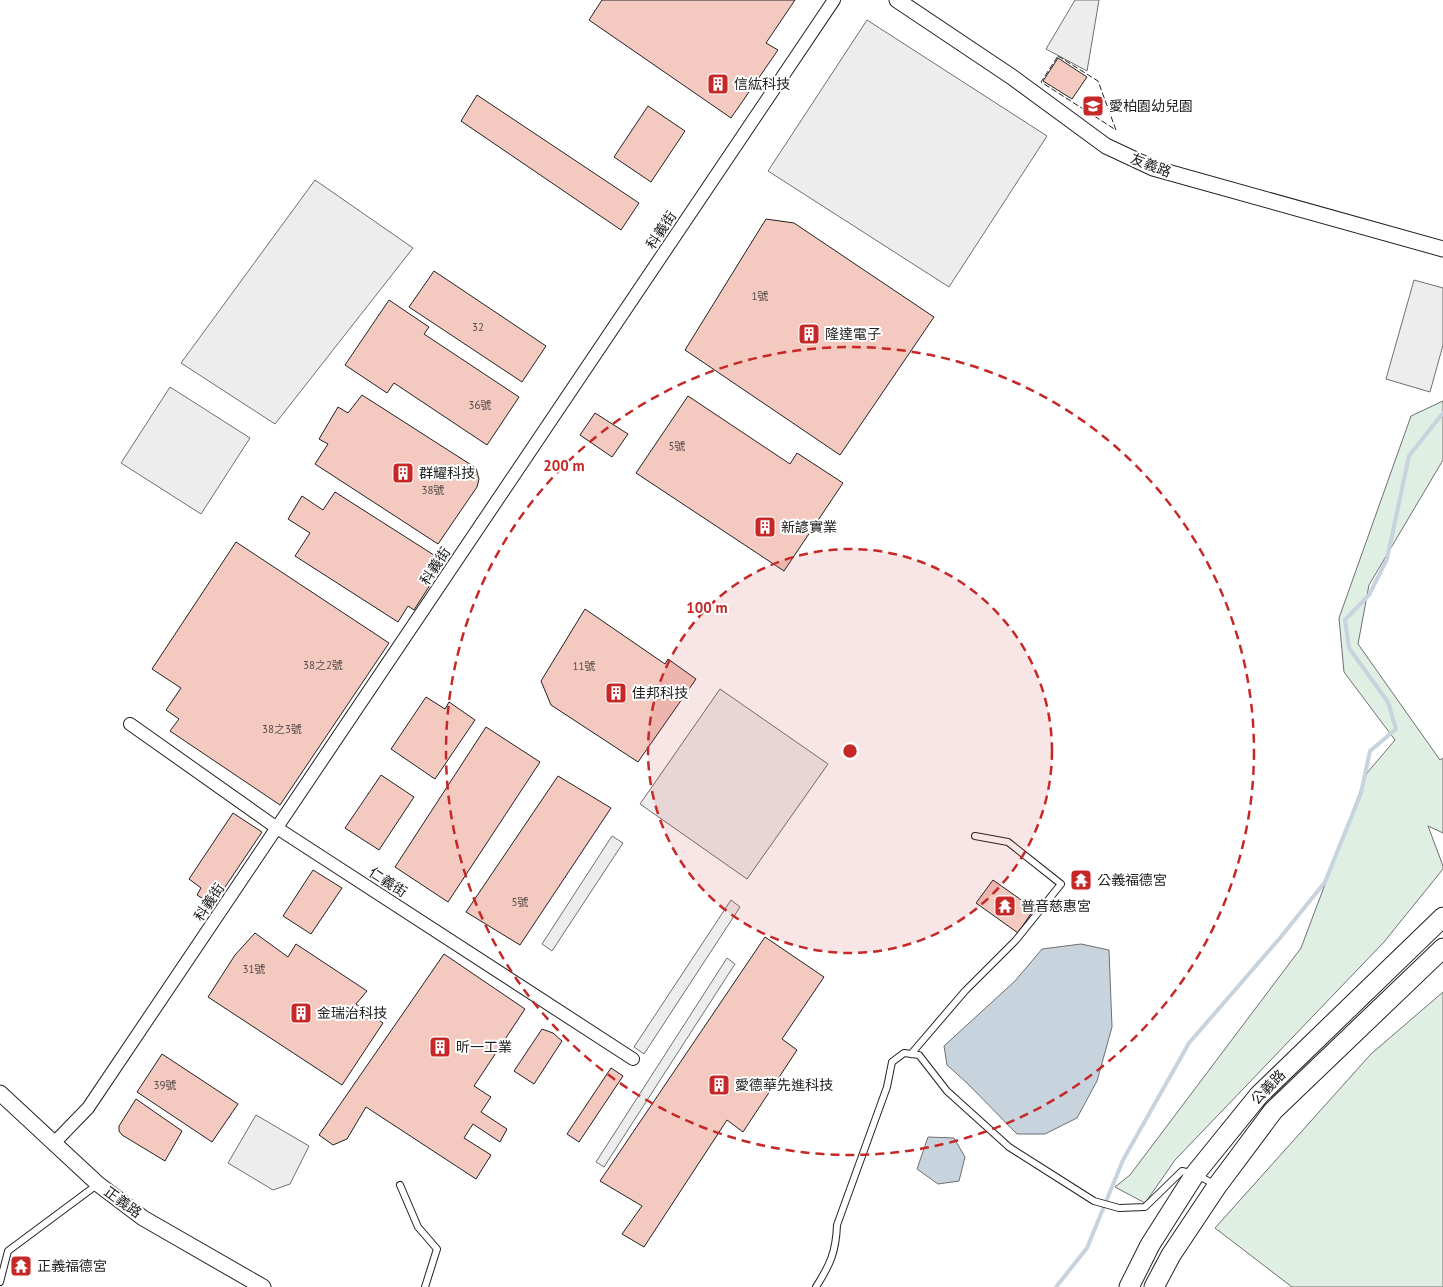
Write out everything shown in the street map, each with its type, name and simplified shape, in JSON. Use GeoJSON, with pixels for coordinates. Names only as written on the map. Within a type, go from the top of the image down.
{"type":"FeatureCollection","features":[{"type":"Feature","properties":{"kind":"main road","name":"公義路"},"geometry":{"type":"LineString","coordinates":[[1129,1287],[1150,1245],[1195,1174],[1259,1095],[1443,917]]}},
{"type":"Feature","properties":{"kind":"main road","name":"公義路"},"geometry":{"type":"LineString","coordinates":[[1154,1287],[1171,1255],[1217,1186],[1273,1111],[1443,948]]}},
{"type":"Feature","properties":{"kind":"street","name":"科義街"},"geometry":{"type":"LineString","coordinates":[[54,1143],[88,1108],[834,0]]}},
{"type":"Feature","properties":{"kind":"street","name":"友義路"},"geometry":{"type":"LineString","coordinates":[[897,0],[1012,77],[1106,146],[1153,168],[1443,250]]}},
{"type":"Feature","properties":{"kind":"street","name":"仁義街"},"geometry":{"type":"LineString","coordinates":[[130,724],[277,828],[633,1059]]}},
{"type":"Feature","properties":{"kind":"street","name":"正義路"},"geometry":{"type":"LineString","coordinates":[[0,1093],[98,1184],[143,1218],[263,1287]]}},
{"type":"Feature","properties":{"kind":"lane"},"geometry":{"type":"LineString","coordinates":[[911,1054],[965,991],[1016,940],[1060,884],[1008,842],[975,836]]}},
{"type":"Feature","properties":{"kind":"lane"},"geometry":{"type":"LineString","coordinates":[[816,1287],[830,1264],[836,1243],[837,1225],[887,1087],[892,1062],[904,1053],[919,1056],[947,1091],[1009,1147],[1094,1201],[1120,1208],[1145,1207],[1182,1171],[1195,1174],[1217,1186]]}},
{"type":"Feature","properties":{"kind":"lane"},"geometry":{"type":"LineString","coordinates":[[0,1282],[8,1251],[98,1184]]}},
{"type":"Feature","properties":{"kind":"lane"},"geometry":{"type":"LineString","coordinates":[[400,1185],[418,1227],[437,1249],[425,1287]]}},
{"type":"Feature","properties":{"kind":"green space"},"geometry":{"type":"Polygon","coordinates":[[[1443,401],[1443,460],[1369,585],[1358,644],[1440,760],[1443,758],[1443,833],[1428,826],[1443,869],[1384,942],[1175,1160],[1145,1203],[1115,1187],[1130,1175],[1301,948],[1367,773],[1395,740],[1344,672],[1339,618],[1411,416],[1443,401]]]}},
{"type":"Feature","properties":{"kind":"green space"},"geometry":{"type":"Polygon","coordinates":[[[1443,992],[1443,1287],[1292,1287],[1215,1228],[1371,1054],[1443,992]]]}},
{"type":"Feature","properties":{"kind":"shaded area"},"geometry":{"type":"Polygon","coordinates":[[[1075,0],[1099,0],[1087,71],[1046,49],[1075,0]]]}},
{"type":"Feature","properties":{"kind":"shaded area"},"geometry":{"type":"Polygon","coordinates":[[[867,20],[1047,136],[949,287],[768,171],[867,20]]]}},
{"type":"Feature","properties":{"kind":"shaded area"},"geometry":{"type":"Polygon","coordinates":[[[315,180],[413,248],[275,424],[181,363],[315,180]]]}},
{"type":"Feature","properties":{"kind":"shaded area"},"geometry":{"type":"Polygon","coordinates":[[[1414,280],[1443,288],[1443,345],[1430,392],[1386,379],[1414,280]]]}},
{"type":"Feature","properties":{"kind":"shaded area"},"geometry":{"type":"Polygon","coordinates":[[[170,387],[250,438],[201,514],[121,463],[170,387]]]}},
{"type":"Feature","properties":{"kind":"shaded area"},"geometry":{"type":"Polygon","coordinates":[[[720,689],[828,764],[747,879],[640,804],[720,689]]]}},
{"type":"Feature","properties":{"kind":"shaded area"},"geometry":{"type":"Polygon","coordinates":[[[612,836],[623,843],[552,951],[542,944],[612,836]]]}},
{"type":"Feature","properties":{"kind":"shaded area"},"geometry":{"type":"Polygon","coordinates":[[[731,900],[740,907],[644,1054],[634,1047],[731,900]]]}},
{"type":"Feature","properties":{"kind":"shaded area"},"geometry":{"type":"Polygon","coordinates":[[[1081,944],[1109,950],[1112,1027],[1097,1081],[1077,1118],[1045,1134],[1017,1134],[947,1065],[944,1046],[1015,981],[1042,949],[1081,944]]]}},
{"type":"Feature","properties":{"kind":"shaded area"},"geometry":{"type":"Polygon","coordinates":[[[727,958],[735,964],[604,1167],[596,1162],[727,958]]]}},
{"type":"Feature","properties":{"kind":"shaded area"},"geometry":{"type":"Polygon","coordinates":[[[256,1115],[309,1146],[290,1184],[273,1190],[228,1163],[256,1115]]]}},
{"type":"Feature","properties":{"kind":"shaded area"},"geometry":{"type":"Polygon","coordinates":[[[928,1137],[954,1138],[965,1157],[959,1181],[938,1184],[917,1169],[928,1137]]]}},
{"type":"Feature","properties":{"kind":"building","name":"信紘科技"},"geometry":{"type":"Polygon","coordinates":[[[602,0],[795,0],[766,43],[778,50],[731,118],[589,20],[602,0]]]}},
{"type":"Feature","properties":{"kind":"building"},"geometry":{"type":"Polygon","coordinates":[[[1058,58],[1087,77],[1072,99],[1043,81],[1058,58]]]}},
{"type":"Feature","properties":{"kind":"building"},"geometry":{"type":"Polygon","coordinates":[[[477,95],[639,203],[621,230],[461,121],[477,95]]]}},
{"type":"Feature","properties":{"kind":"building"},"geometry":{"type":"Polygon","coordinates":[[[648,106],[685,131],[651,182],[614,157],[648,106]]]}},
{"type":"Feature","properties":{"kind":"building","name":"隆達電子"},"geometry":{"type":"Polygon","coordinates":[[[766,219],[794,223],[934,317],[840,455],[685,350],[766,219]]]}},
{"type":"Feature","properties":{"kind":"building"},"geometry":{"type":"Polygon","coordinates":[[[434,271],[546,346],[522,382],[409,307],[434,271]]]}},
{"type":"Feature","properties":{"kind":"building"},"geometry":{"type":"Polygon","coordinates":[[[389,300],[429,327],[424,334],[519,397],[487,445],[394,383],[387,393],[345,365],[389,300]]]}},
{"type":"Feature","properties":{"kind":"building","name":"群耀科技"},"geometry":{"type":"Polygon","coordinates":[[[362,395],[476,468],[479,479],[477,487],[438,544],[315,464],[328,444],[319,439],[338,407],[348,413],[362,395]]]}},
{"type":"Feature","properties":{"kind":"building","name":"新諺實業"},"geometry":{"type":"Polygon","coordinates":[[[688,396],[790,464],[797,453],[843,483],[784,571],[636,473],[688,396]]]}},
{"type":"Feature","properties":{"kind":"building"},"geometry":{"type":"Polygon","coordinates":[[[595,413],[628,434],[612,457],[580,435],[595,413]]]}},
{"type":"Feature","properties":{"kind":"building"},"geometry":{"type":"Polygon","coordinates":[[[335,492],[437,557],[422,580],[430,585],[414,610],[408,606],[398,622],[295,556],[310,533],[288,519],[302,496],[323,510],[335,492]]]}},
{"type":"Feature","properties":{"kind":"building"},"geometry":{"type":"Polygon","coordinates":[[[236,542],[389,643],[280,805],[170,731],[179,719],[166,710],[181,688],[152,669],[236,542]]]}},
{"type":"Feature","properties":{"kind":"building","name":"佳邦科技"},"geometry":{"type":"Polygon","coordinates":[[[585,609],[665,664],[668,659],[696,679],[638,762],[551,705],[541,681],[585,609]]]}},
{"type":"Feature","properties":{"kind":"building"},"geometry":{"type":"Polygon","coordinates":[[[426,697],[445,709],[449,702],[475,720],[435,779],[391,749],[426,697]]]}},
{"type":"Feature","properties":{"kind":"building"},"geometry":{"type":"Polygon","coordinates":[[[486,727],[540,762],[448,902],[395,867],[486,727]]]}},
{"type":"Feature","properties":{"kind":"building"},"geometry":{"type":"Polygon","coordinates":[[[381,775],[414,797],[379,850],[345,828],[381,775]]]}},
{"type":"Feature","properties":{"kind":"building"},"geometry":{"type":"Polygon","coordinates":[[[558,776],[611,808],[520,945],[466,912],[558,776]]]}},
{"type":"Feature","properties":{"kind":"building"},"geometry":{"type":"Polygon","coordinates":[[[233,813],[262,832],[213,905],[197,895],[201,888],[189,879],[233,813]]]}},
{"type":"Feature","properties":{"kind":"building"},"geometry":{"type":"Polygon","coordinates":[[[313,870],[342,888],[311,934],[283,916],[313,870]]]}},
{"type":"Feature","properties":{"kind":"building","name":"公義福德宮"},"geometry":{"type":"Polygon","coordinates":[[[1080,871],[1090,878],[1083,889],[1072,883],[1080,871]]]}},
{"type":"Feature","properties":{"kind":"building","name":"普音慈惠宮"},"geometry":{"type":"Polygon","coordinates":[[[993,880],[1034,909],[1018,933],[976,903],[993,880]]]}},
{"type":"Feature","properties":{"kind":"building","name":"金瑞治科技"},"geometry":{"type":"Polygon","coordinates":[[[255,933],[288,957],[296,944],[367,991],[356,1004],[383,1023],[342,1085],[208,997],[235,955],[255,933]]]}},
{"type":"Feature","properties":{"kind":"building","name":"愛德華先進科技"},"geometry":{"type":"Polygon","coordinates":[[[765,937],[824,977],[782,1039],[797,1050],[743,1132],[727,1120],[644,1247],[622,1234],[642,1206],[600,1181],[765,937]]]}},
{"type":"Feature","properties":{"kind":"building","name":"昕一工業"},"geometry":{"type":"Polygon","coordinates":[[[444,954],[525,1009],[474,1086],[491,1097],[481,1112],[507,1129],[500,1142],[473,1124],[464,1138],[491,1155],[476,1179],[366,1107],[347,1139],[333,1145],[319,1135],[444,954]]]}},
{"type":"Feature","properties":{"kind":"building"},"geometry":{"type":"Polygon","coordinates":[[[542,1029],[553,1033],[562,1041],[534,1084],[514,1071],[542,1029]]]}},
{"type":"Feature","properties":{"kind":"building"},"geometry":{"type":"Polygon","coordinates":[[[162,1054],[238,1104],[212,1142],[137,1092],[162,1054]]]}},
{"type":"Feature","properties":{"kind":"building"},"geometry":{"type":"Polygon","coordinates":[[[611,1068],[623,1076],[579,1142],[567,1134],[611,1068]]]}},
{"type":"Feature","properties":{"kind":"building"},"geometry":{"type":"Polygon","coordinates":[[[136,1099],[182,1131],[165,1161],[122,1135],[119,1131],[119,1126],[136,1099]]]}},
{"type":"Feature","properties":{"kind":"building","name":"正義福德宮"},"geometry":{"type":"Polygon","coordinates":[[[20,1257],[29,1268],[22,1275],[12,1263],[20,1257]]]}},
{"type":"Feature","properties":{"kind":"waterway"},"geometry":{"type":"LineString","coordinates":[[1056,1287],[1087,1248],[1123,1160],[1189,1043],[1280,938],[1325,882],[1361,793],[1370,751],[1396,729],[1388,702],[1349,648],[1345,620],[1369,595],[1387,559],[1409,456],[1443,413]]}},
{"type":"Feature","properties":{"kind":"fence"},"geometry":{"type":"LineString","coordinates":[[1058,56],[1098,81],[1116,130],[1041,82],[1058,56]]}},
{"type":"Feature","properties":{"kind":"place","name":"信紘科技"},"geometry":{"type":"Point","coordinates":[718,84]}},
{"type":"Feature","properties":{"kind":"place","name":"愛柏園幼兒園"},"geometry":{"type":"Point","coordinates":[1093,106]}},
{"type":"Feature","properties":{"kind":"place","name":"隆達電子"},"geometry":{"type":"Point","coordinates":[809,334]}},
{"type":"Feature","properties":{"kind":"place","name":"群耀科技"},"geometry":{"type":"Point","coordinates":[403,473]}},
{"type":"Feature","properties":{"kind":"place","name":"新諺實業"},"geometry":{"type":"Point","coordinates":[765,527]}},
{"type":"Feature","properties":{"kind":"place","name":"佳邦科技"},"geometry":{"type":"Point","coordinates":[616,693]}},
{"type":"Feature","properties":{"kind":"place","name":"公義福德宮"},"geometry":{"type":"Point","coordinates":[1081,880]}},
{"type":"Feature","properties":{"kind":"place","name":"普音慈惠宮"},"geometry":{"type":"Point","coordinates":[1005,906]}},
{"type":"Feature","properties":{"kind":"place","name":"金瑞治科技"},"geometry":{"type":"Point","coordinates":[301,1013]}},
{"type":"Feature","properties":{"kind":"place","name":"昕一工業"},"geometry":{"type":"Point","coordinates":[440,1047]}},
{"type":"Feature","properties":{"kind":"place","name":"愛德華先進科技"},"geometry":{"type":"Point","coordinates":[719,1085]}},
{"type":"Feature","properties":{"kind":"place","name":"正義福德宮"},"geometry":{"type":"Point","coordinates":[21,1266]}}]}
